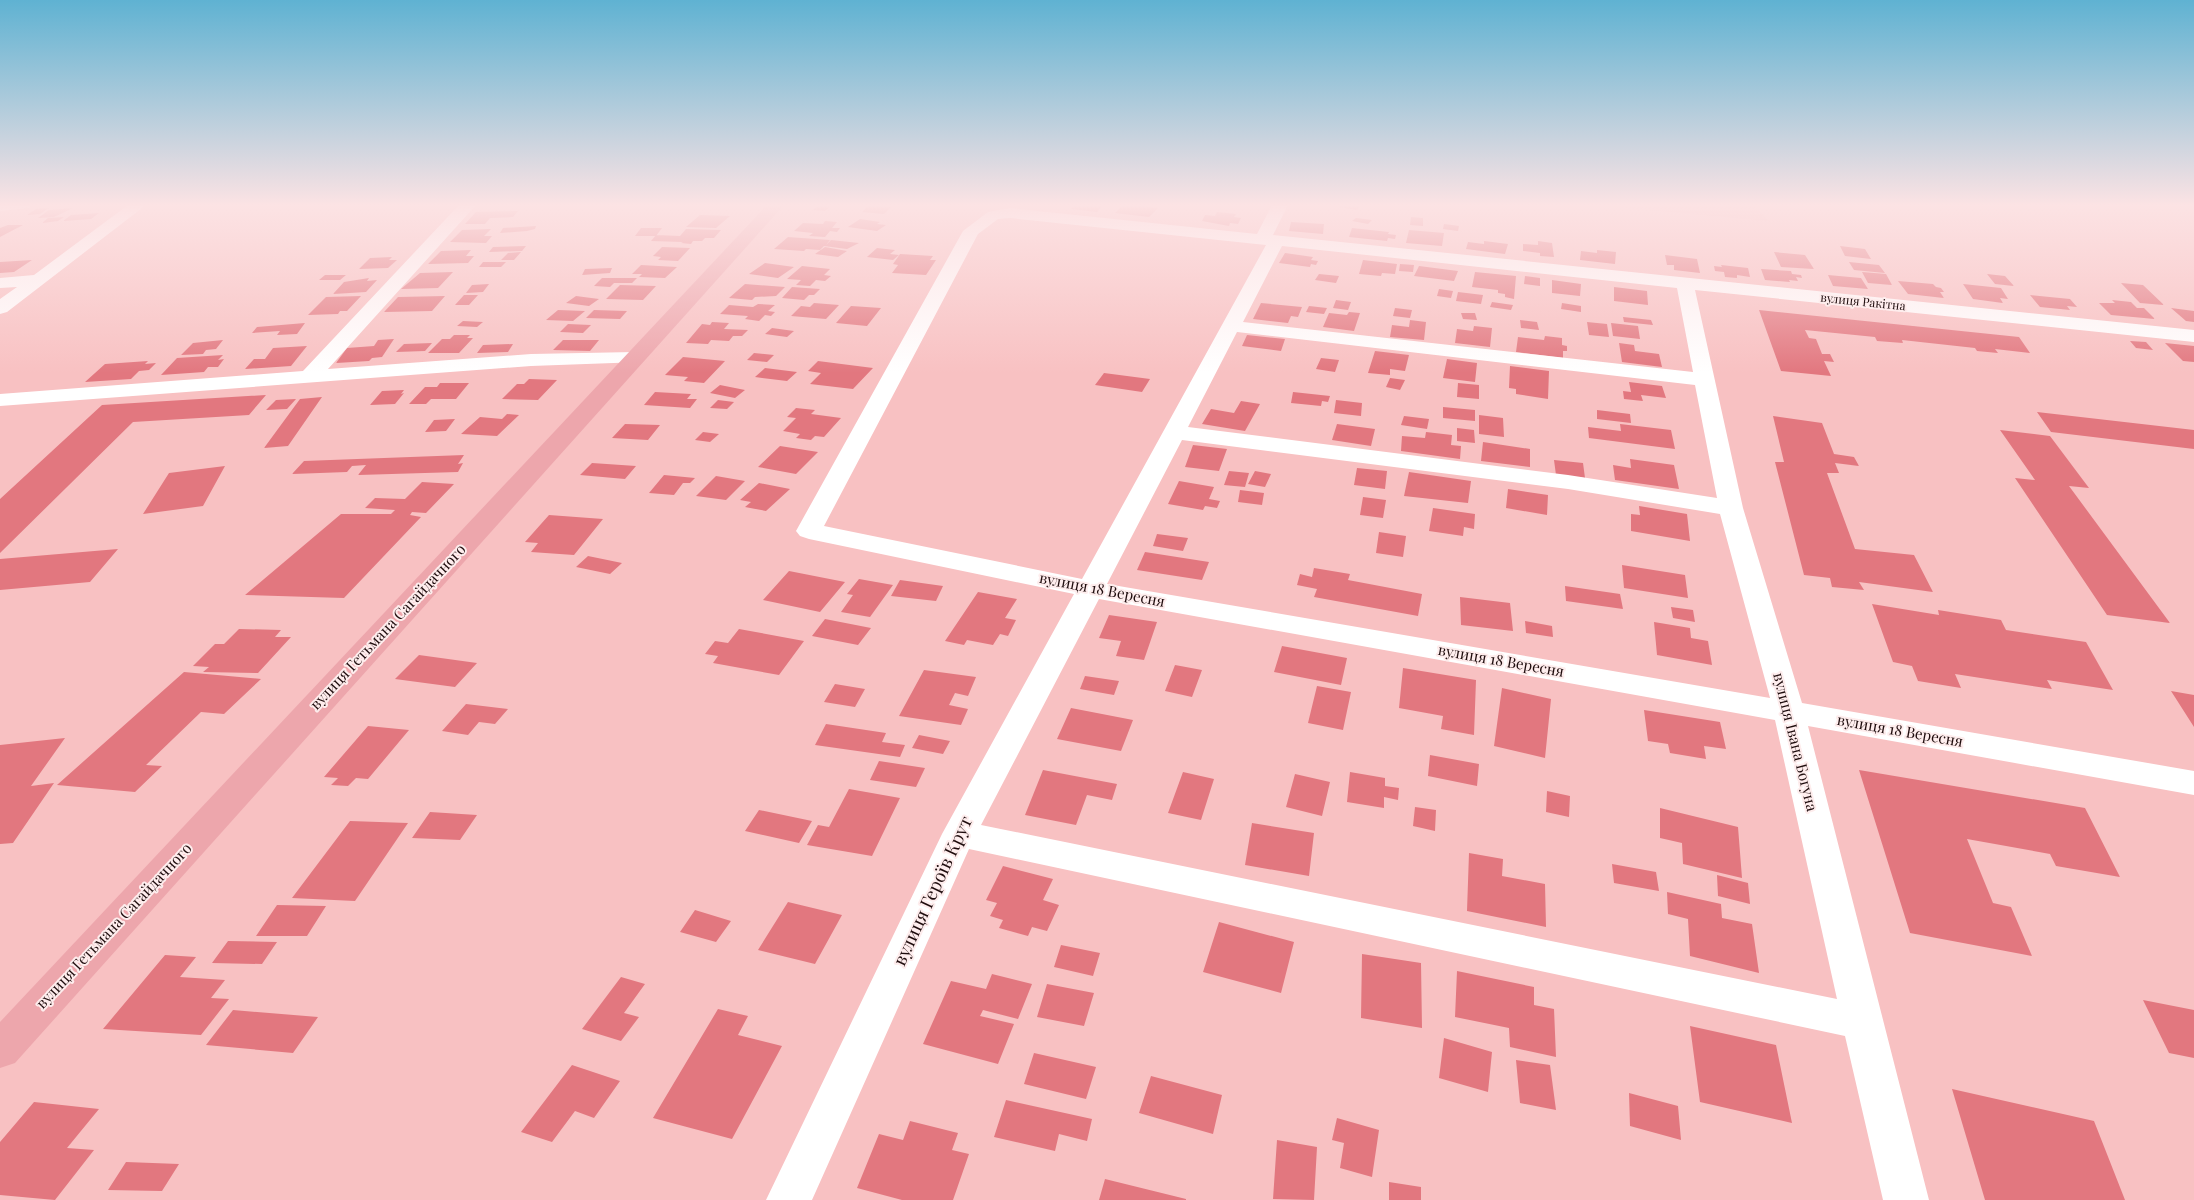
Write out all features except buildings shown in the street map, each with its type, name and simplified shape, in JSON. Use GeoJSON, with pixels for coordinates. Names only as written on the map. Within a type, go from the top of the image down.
{"type":"FeatureCollection","features":[{"type":"Feature","properties":{"kind":"main road","name":"вулиця Гетьмана Сагайдачного"},"geometry":{"type":"LineString","coordinates":[[0,1050],[724,261]]}},
{"type":"Feature","properties":{"kind":"street"},"geometry":{"type":"LineString","coordinates":[[0,308],[64,261]]}},
{"type":"Feature","properties":{"kind":"street"},"geometry":{"type":"LineString","coordinates":[[309,377],[416,261]]}},
{"type":"Feature","properties":{"kind":"street","name":"вулиця Ракітна"},"geometry":{"type":"LineString","coordinates":[[809,531],[955,261]]}},
{"type":"Feature","properties":{"kind":"street","name":"вулиця Героїв Крут"},"geometry":{"type":"LineString","coordinates":[[789,1200],[960,834],[1231,326],[1260,261]]}},
{"type":"Feature","properties":{"kind":"street","name":"вулиця Ракітна"},"geometry":{"type":"LineString","coordinates":[[1462,261],[2194,336]]}},
{"type":"Feature","properties":{"kind":"street"},"geometry":{"type":"LineString","coordinates":[[0,283],[39,280]]}},
{"type":"Feature","properties":{"kind":"street","name":"вулиця Івана Богуна"},"geometry":{"type":"LineString","coordinates":[[1685,284],[1731,508],[1789,712],[1906,1200]]}},
{"type":"Feature","properties":{"kind":"street"},"geometry":{"type":"LineString","coordinates":[[1231,326],[1704,380]]}},
{"type":"Feature","properties":{"kind":"street"},"geometry":{"type":"LineString","coordinates":[[0,400],[531,360],[634,358]]}},
{"type":"Feature","properties":{"kind":"street"},"geometry":{"type":"LineString","coordinates":[[1175,432],[1568,482],[1731,508]]}},
{"type":"Feature","properties":{"kind":"street","name":"вулиця 18 Вересня"},"geometry":{"type":"LineString","coordinates":[[809,531],[1091,589],[2194,783]]}},
{"type":"Feature","properties":{"kind":"street"},"geometry":{"type":"LineString","coordinates":[[960,834],[1862,1022]]}}]}
